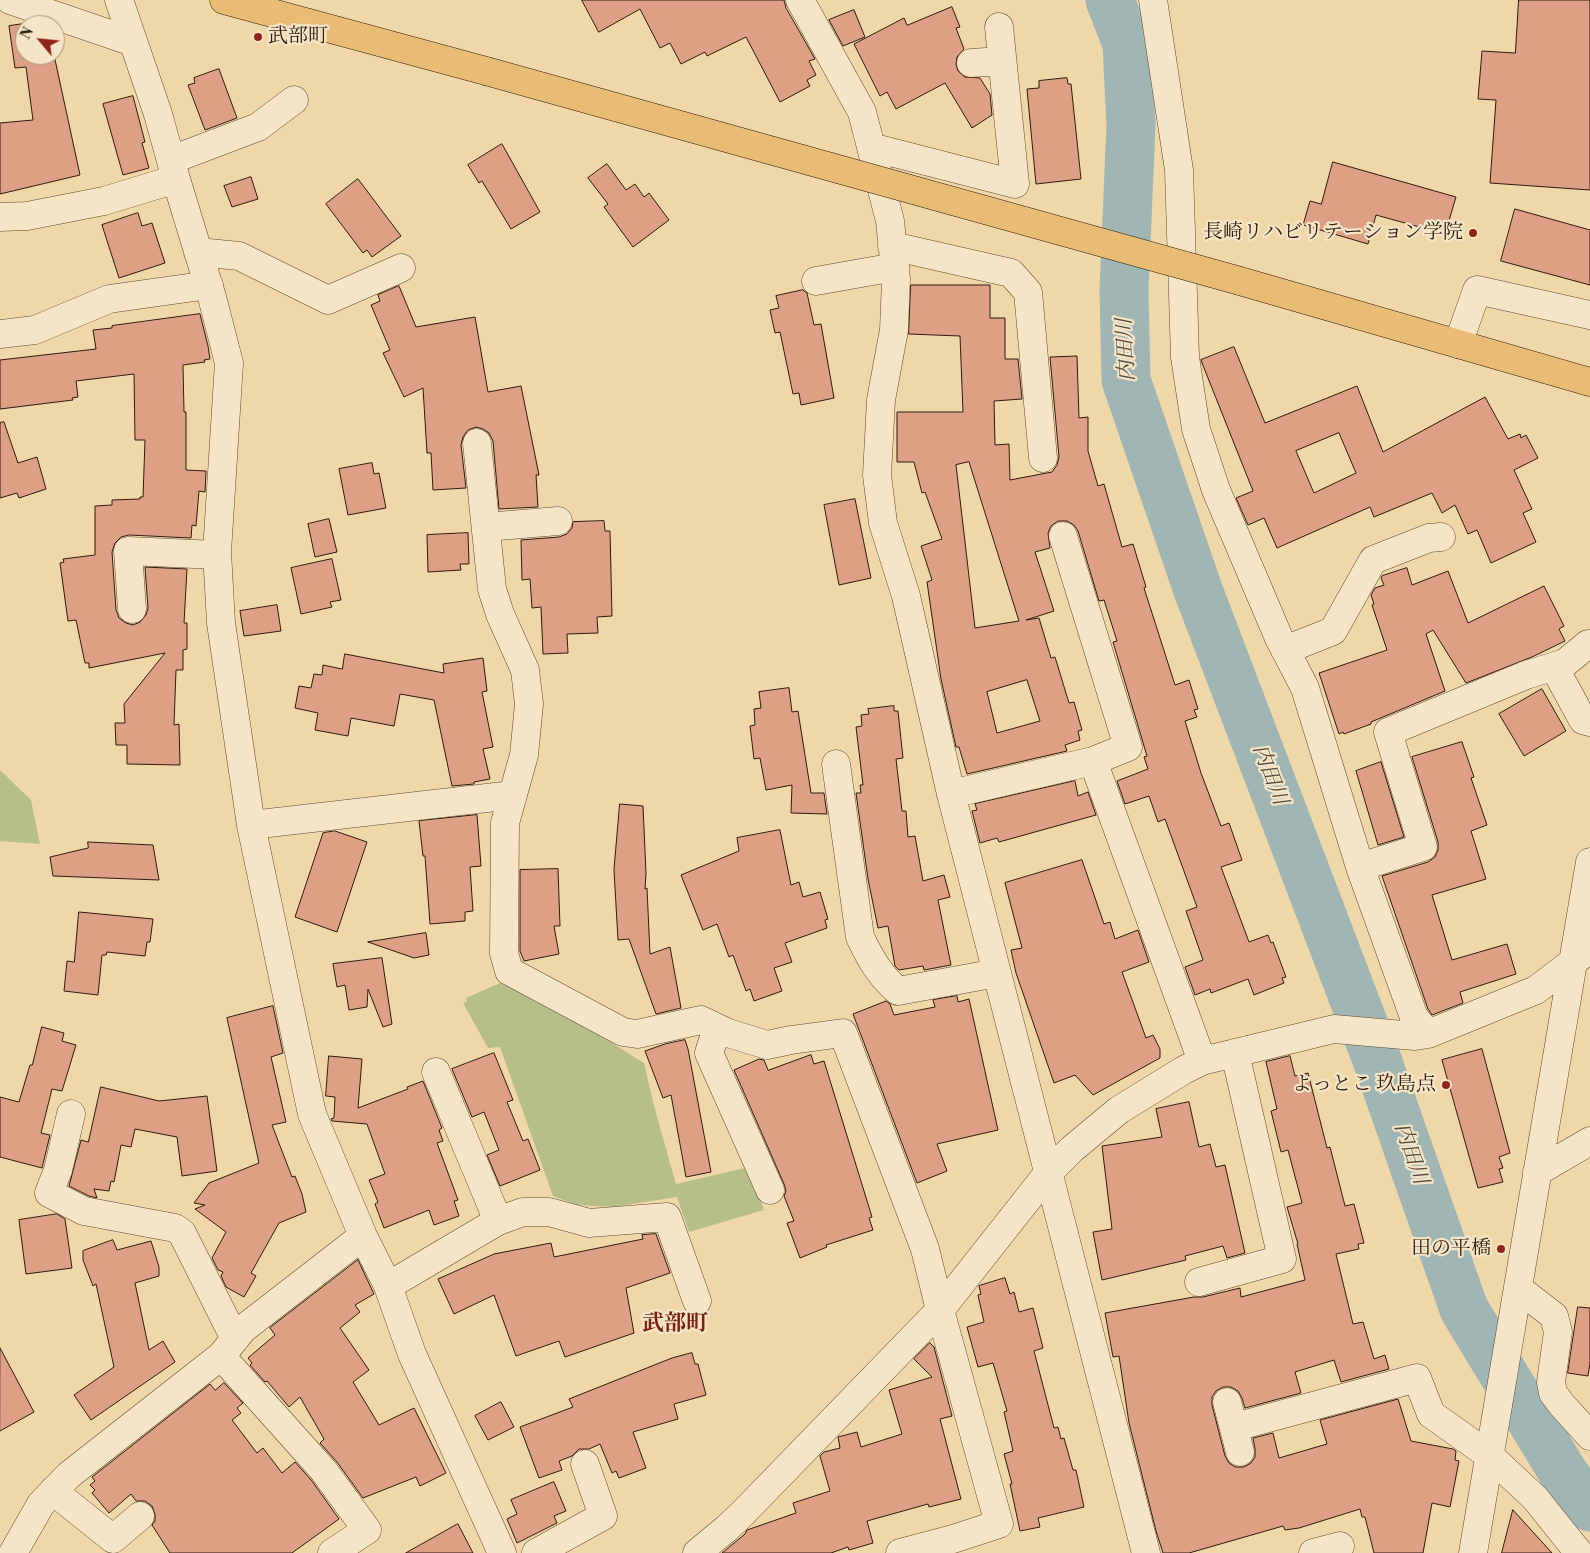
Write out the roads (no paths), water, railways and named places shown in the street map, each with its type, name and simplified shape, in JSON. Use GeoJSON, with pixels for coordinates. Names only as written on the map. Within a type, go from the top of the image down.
{"type":"FeatureCollection","features":[{"type":"Feature","properties":{"kind":"main road"},"geometry":{"type":"LineString","coordinates":[[241,2],[1240,281],[1590,382]]}},
{"type":"Feature","properties":{"kind":"street"},"geometry":{"type":"LineString","coordinates":[[10,0],[131,35]]}},
{"type":"Feature","properties":{"kind":"street"},"geometry":{"type":"LineString","coordinates":[[119,0],[158,114],[209,285],[229,363],[217,555],[221,623],[251,825],[312,1114],[363,1236],[388,1286],[412,1354],[502,1553]]}},
{"type":"Feature","properties":{"kind":"street"},"geometry":{"type":"LineString","coordinates":[[800,0],[862,112],[890,221],[896,279],[894,330],[881,400],[877,475],[883,523],[906,596],[951,794],[1146,1553]]}},
{"type":"Feature","properties":{"kind":"street"},"geometry":{"type":"LineString","coordinates":[[1153,0],[1179,170],[1185,357],[1196,429],[1216,490],[1285,650],[1305,688],[1360,867],[1421,1035]]}},
{"type":"Feature","properties":{"kind":"street"},"geometry":{"type":"LineString","coordinates":[[871,147],[1015,184],[999,27]]}},
{"type":"Feature","properties":{"kind":"street"},"geometry":{"type":"LineString","coordinates":[[971,63],[1002,61]]}},
{"type":"Feature","properties":{"kind":"street"},"geometry":{"type":"LineString","coordinates":[[0,217],[27,216],[104,201],[258,127],[294,100]]}},
{"type":"Feature","properties":{"kind":"street"},"geometry":{"type":"LineString","coordinates":[[198,252],[240,256],[328,300],[401,268]]}},
{"type":"Feature","properties":{"kind":"street"},"geometry":{"type":"LineString","coordinates":[[816,281],[894,257],[1011,273],[1028,292],[1043,458]]}},
{"type":"Feature","properties":{"kind":"street"},"geometry":{"type":"LineString","coordinates":[[0,334],[36,330],[109,299],[209,285]]}},
{"type":"Feature","properties":{"kind":"street"},"geometry":{"type":"LineString","coordinates":[[1458,344],[1477,290],[1590,315]]}},
{"type":"Feature","properties":{"kind":"street"},"geometry":{"type":"LineString","coordinates":[[477,443],[492,589],[500,614],[525,670],[529,704],[524,755],[505,823],[504,953],[509,971],[623,1032],[638,1034],[701,1020],[767,1045],[843,1033],[925,1249],[999,1524],[955,1546],[900,1553]]}},
{"type":"Feature","properties":{"kind":"street"},"geometry":{"type":"LineString","coordinates":[[486,526],[558,521]]}},
{"type":"Feature","properties":{"kind":"street"},"geometry":{"type":"LineString","coordinates":[[951,794],[1092,761],[1128,747],[1063,536]]}},
{"type":"Feature","properties":{"kind":"street"},"geometry":{"type":"LineString","coordinates":[[1285,650],[1333,632],[1373,560],[1429,538],[1441,537]]}},
{"type":"Feature","properties":{"kind":"street"},"geometry":{"type":"LineString","coordinates":[[132,609],[128,551],[217,555]]}},
{"type":"Feature","properties":{"kind":"street"},"geometry":{"type":"LineString","coordinates":[[1360,867],[1423,846],[1388,732],[1526,675],[1565,663],[1588,644]]}},
{"type":"Feature","properties":{"kind":"street"},"geometry":{"type":"LineString","coordinates":[[1554,667],[1583,720],[1590,722]]}},
{"type":"Feature","properties":{"kind":"street"},"geometry":{"type":"LineString","coordinates":[[1092,761],[1202,1061]]}},
{"type":"Feature","properties":{"kind":"street"},"geometry":{"type":"LineString","coordinates":[[836,764],[860,937],[870,960],[887,982],[898,991],[997,973]]}},
{"type":"Feature","properties":{"kind":"street"},"geometry":{"type":"LineString","coordinates":[[251,825],[513,795]]}},
{"type":"Feature","properties":{"kind":"street"},"geometry":{"type":"LineString","coordinates":[[1474,1553],[1537,1172],[1582,954],[1590,862]]}},
{"type":"Feature","properties":{"kind":"street"},"geometry":{"type":"LineString","coordinates":[[697,1553],[726,1529],[940,1310],[1049,1172],[1072,1149],[1120,1110],[1184,1070],[1202,1061],[1334,1029],[1421,1035],[1536,990],[1582,954]]}},
{"type":"Feature","properties":{"kind":"street"},"geometry":{"type":"LineString","coordinates":[[718,1028],[709,1053],[770,1190]]}},
{"type":"Feature","properties":{"kind":"street"},"geometry":{"type":"LineString","coordinates":[[1199,1282],[1282,1260],[1235,1053]]}},
{"type":"Feature","properties":{"kind":"street"},"geometry":{"type":"LineString","coordinates":[[436,1072],[498,1221]]}},
{"type":"Feature","properties":{"kind":"street"},"geometry":{"type":"LineString","coordinates":[[70,1114],[58,1170],[49,1193],[84,1211],[175,1228],[182,1233],[228,1347],[367,1530],[332,1553]]}},
{"type":"Feature","properties":{"kind":"street"},"geometry":{"type":"LineString","coordinates":[[1537,1172],[1590,1141]]}},
{"type":"Feature","properties":{"kind":"street"},"geometry":{"type":"LineString","coordinates":[[388,1286],[498,1221],[523,1212],[549,1212],[589,1222],[667,1217],[697,1301]]}},
{"type":"Feature","properties":{"kind":"street"},"geometry":{"type":"LineString","coordinates":[[13,1553],[41,1504],[69,1475],[228,1347],[243,1329],[363,1236]]}},
{"type":"Feature","properties":{"kind":"street"},"geometry":{"type":"LineString","coordinates":[[1519,1289],[1554,1316],[1558,1332],[1551,1382],[1553,1392],[1590,1436]]}},
{"type":"Feature","properties":{"kind":"street"},"geometry":{"type":"LineString","coordinates":[[1234,1427],[1331,1389],[1417,1378],[1431,1414],[1490,1456],[1535,1498],[1579,1553]]}},
{"type":"Feature","properties":{"kind":"street"},"geometry":{"type":"LineString","coordinates":[[536,1553],[603,1516],[586,1464]]}},
{"type":"Feature","properties":{"kind":"street"},"geometry":{"type":"LineString","coordinates":[[53,1492],[113,1540],[140,1516]]}},
{"type":"Feature","properties":{"kind":"street"},"geometry":{"type":"LineString","coordinates":[[1313,1553],[1340,1546]]}},
{"type":"Feature","properties":{"kind":"waterway","name":"内田川"},"geometry":{"type":"LineString","coordinates":[[1110,0],[1127,44],[1131,125],[1124,289],[1126,380],[1198,590],[1376,1057],[1464,1309],[1564,1474],[1590,1507]]}},
{"type":"Feature","properties":{"kind":"place","name":"武部町"},"geometry":{"type":"Point","coordinates":[258,37]}},
{"type":"Feature","properties":{"kind":"place","name":"長崎リハビリテーション学院"},"geometry":{"type":"Point","coordinates":[1473,233]}},
{"type":"Feature","properties":{"kind":"place","name":"よっとこ 玖島点"},"geometry":{"type":"Point","coordinates":[1446,1085]}},
{"type":"Feature","properties":{"kind":"place","name":"田の平橋"},"geometry":{"type":"Point","coordinates":[1501,1249]}},
{"type":"Feature","properties":{"kind":"district","name":"武部町"},"geometry":{"type":"Point","coordinates":[675,1325]}}]}
